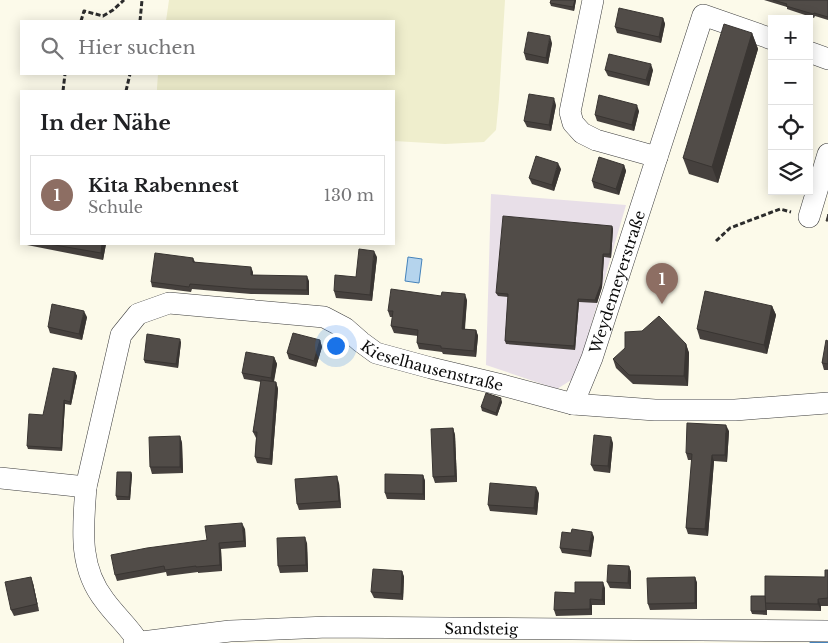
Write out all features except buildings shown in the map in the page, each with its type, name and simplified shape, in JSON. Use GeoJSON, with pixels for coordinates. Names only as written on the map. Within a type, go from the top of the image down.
{"type":"FeatureCollection","features":[{"type":"Feature","properties":{"kind":"street"},"geometry":{"type":"LineString","coordinates":[[593,0],[570,112],[573,123],[582,134],[596,140],[657,157]]}},
{"type":"Feature","properties":{"kind":"street","name":"Weydemeyerstraße"},"geometry":{"type":"LineString","coordinates":[[574,404],[592,358],[706,8],[768,37]]}},
{"type":"Feature","properties":{"kind":"street"},"geometry":{"type":"LineString","coordinates":[[813,53],[828,59]]}},
{"type":"Feature","properties":{"kind":"street"},"geometry":{"type":"LineString","coordinates":[[809,217],[828,154]]}},
{"type":"Feature","properties":{"kind":"street","name":"Kieselhausenstraße"},"geometry":{"type":"LineString","coordinates":[[137,643],[104,600],[86,566],[83,528],[86,487],[121,335],[138,314],[169,303],[324,317],[345,328],[376,353],[574,404],[655,410],[735,410],[828,403]]}},
{"type":"Feature","properties":{"kind":"street"},"geometry":{"type":"LineString","coordinates":[[0,478],[86,487]]}},
{"type":"Feature","properties":{"kind":"street","name":"Sandsteig"},"geometry":{"type":"LineString","coordinates":[[137,643],[230,631],[328,628],[828,631]]}},
{"type":"Feature","properties":{"kind":"path"},"geometry":{"type":"LineString","coordinates":[[81,20],[84,11],[102,16],[113,10],[124,0]]}},
{"type":"Feature","properties":{"kind":"path"},"geometry":{"type":"LineString","coordinates":[[140,20],[142,0]]}},
{"type":"Feature","properties":{"kind":"path"},"geometry":{"type":"LineString","coordinates":[[63,90],[65,75]]}},
{"type":"Feature","properties":{"kind":"path"},"geometry":{"type":"LineString","coordinates":[[126,90],[130,75]]}},
{"type":"Feature","properties":{"kind":"path"},"geometry":{"type":"LineString","coordinates":[[716,241],[730,228],[780,208],[809,217]]}},
{"type":"Feature","properties":{"kind":"shaded area"},"geometry":{"type":"Polygon","coordinates":[[[491,194],[626,205],[576,377],[557,389],[486,365],[491,194]]]}},
{"type":"Feature","properties":{"kind":"green space"},"geometry":{"type":"Polygon","coordinates":[[[169,0],[505,0],[496,130],[484,142],[445,144],[395,141],[395,90],[157,90],[158,75],[395,75],[395,20],[166,20],[169,0]]]}},
{"type":"Feature","properties":{"kind":"water"},"geometry":{"type":"Polygon","coordinates":[[[408,257],[422,259],[419,283],[405,281],[408,257]]]}},
{"type":"Feature","properties":{"kind":"waterway"},"geometry":{"type":"LineString","coordinates":[[812,643],[828,643]]}},
{"type":"Feature","properties":{"kind":"place","name":"Kita Rabennest"},"geometry":{"type":"Point","coordinates":[662,304]}}]}
